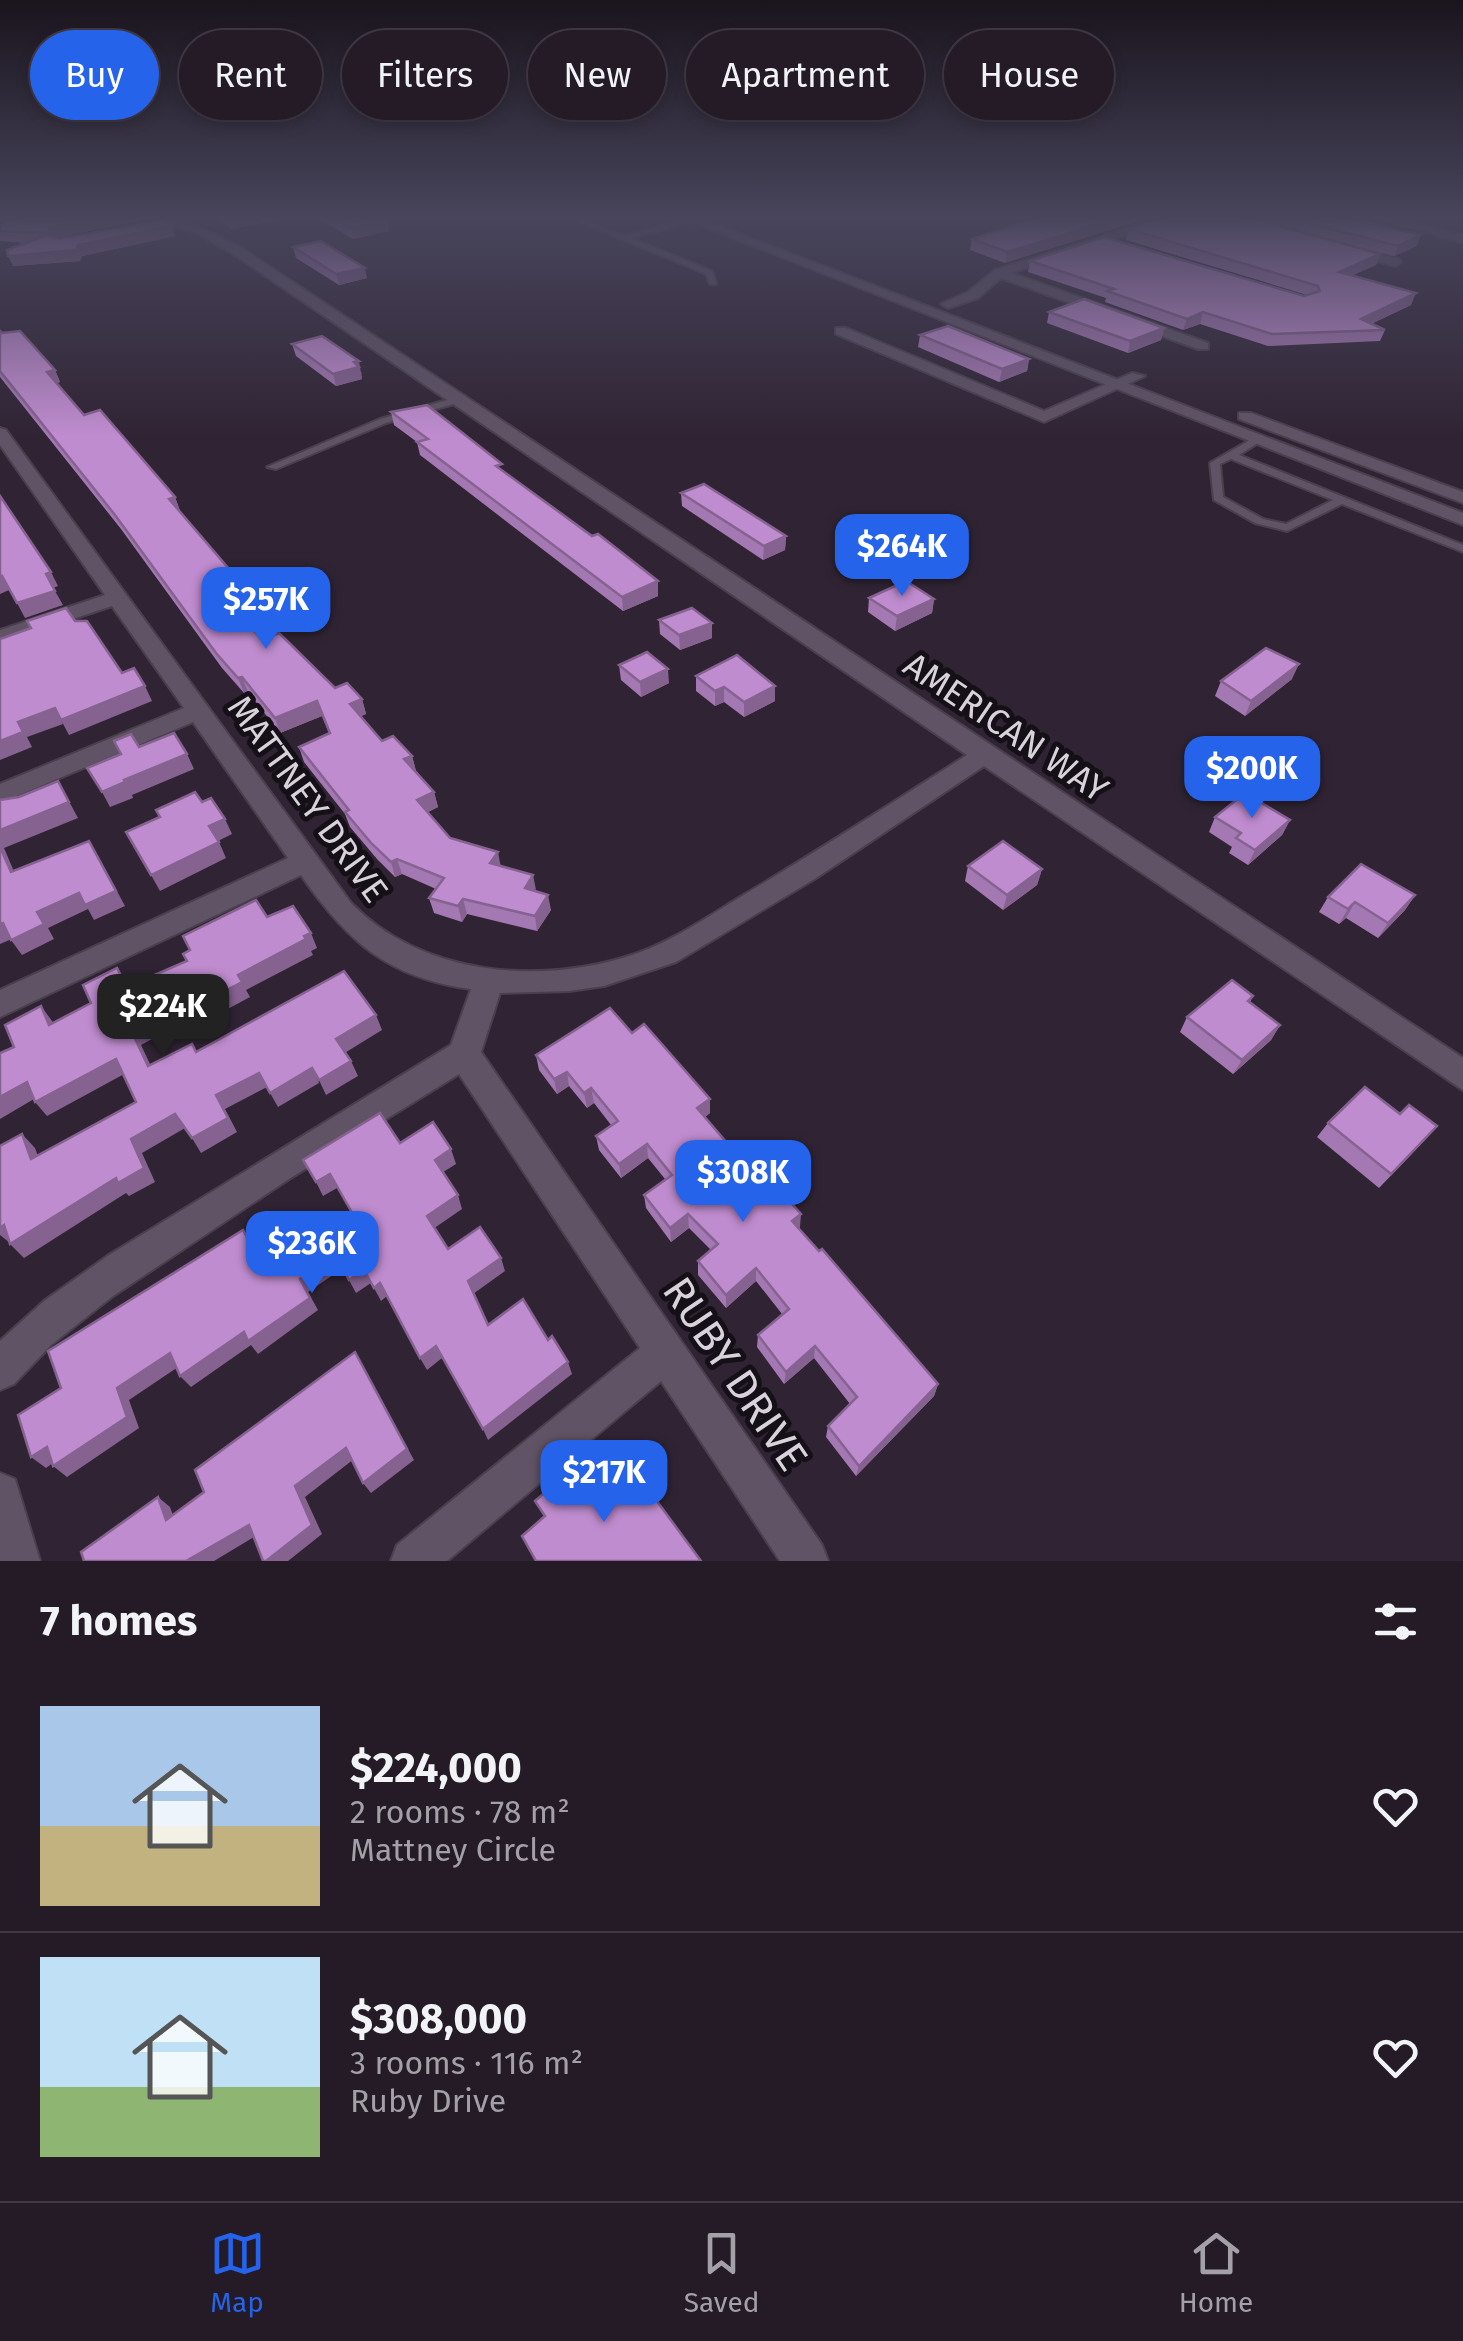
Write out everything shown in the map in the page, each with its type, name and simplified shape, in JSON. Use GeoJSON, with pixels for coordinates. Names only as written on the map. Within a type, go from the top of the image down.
{"type":"FeatureCollection","features":[{"type":"Feature","properties":{"kind":"street","name":"AMERICAN WAY"},"geometry":{"type":"LineString","coordinates":[[295,290],[1463,1076]]}},
{"type":"Feature","properties":{"kind":"street"},"geometry":{"type":"LineString","coordinates":[[874,290],[1463,519]]}},
{"type":"Feature","properties":{"kind":"street"},"geometry":{"type":"LineString","coordinates":[[910,290],[1463,498]]}},
{"type":"Feature","properties":{"kind":"street"},"geometry":{"type":"LineString","coordinates":[[926,311],[979,290]]}},
{"type":"Feature","properties":{"kind":"street"},"geometry":{"type":"LineString","coordinates":[[1046,290],[1203,346]]}},
{"type":"Feature","properties":{"kind":"street"},"geometry":{"type":"LineString","coordinates":[[842,331],[1044,417],[1137,376]]}},
{"type":"Feature","properties":{"kind":"street","name":"MATTNEY DRIVE"},"geometry":{"type":"LineString","coordinates":[[0,433],[340,910],[366,937],[399,957],[440,971],[490,979],[545,981],[605,972],[664,955],[776,890],[988,753]]}},
{"type":"Feature","properties":{"kind":"street"},"geometry":{"type":"LineString","coordinates":[[1275,446],[1296,435]]}},
{"type":"Feature","properties":{"kind":"street"},"geometry":{"type":"LineString","coordinates":[[0,637],[118,597]]}},
{"type":"Feature","properties":{"kind":"street"},"geometry":{"type":"LineString","coordinates":[[0,794],[200,710]]}},
{"type":"Feature","properties":{"kind":"street"},"geometry":{"type":"LineString","coordinates":[[0,1004],[308,860]]}},
{"type":"Feature","properties":{"kind":"street"},"geometry":{"type":"LineString","coordinates":[[0,1370],[24,1341],[64,1307],[247,1186],[464,1054],[490,979]]}},
{"type":"Feature","properties":{"kind":"street","name":"RUBY DRIVE"},"geometry":{"type":"LineString","coordinates":[[464,1054],[806,1561]]}},
{"type":"Feature","properties":{"kind":"street"},"geometry":{"type":"LineString","coordinates":[[413,1561],[665,1352]]}},
{"type":"Feature","properties":{"kind":"street"},"geometry":{"type":"LineString","coordinates":[[0,1494],[18,1561]]}},
{"type":"Feature","properties":{"kind":"lane"},"geometry":{"type":"LineString","coordinates":[[272,467],[382,422],[458,400]]}},
{"type":"Feature","properties":{"kind":"lane"},"geometry":{"type":"LineString","coordinates":[[1257,439],[1215,463],[1218,498],[1258,521],[1293,527],[1342,500]]}},
{"type":"Feature","properties":{"kind":"lane"},"geometry":{"type":"LineString","coordinates":[[1231,454],[1463,549]]}},
{"type":"Feature","properties":{"kind":"building"},"geometry":{"type":"Polygon","coordinates":[[[1283,290],[1304,296],[1320,291],[1416,293],[1361,319],[1385,330],[1272,334],[1203,312],[1187,319],[1107,291],[1283,290]]]}},
{"type":"Feature","properties":{"kind":"building"},"geometry":{"type":"Polygon","coordinates":[[[1084,299],[1164,328],[1130,341],[1049,312],[1084,299]]]}},
{"type":"Feature","properties":{"kind":"building"},"geometry":{"type":"Polygon","coordinates":[[[948,326],[1029,359],[1002,369],[920,335],[948,326]]]}},
{"type":"Feature","properties":{"kind":"building"},"geometry":{"type":"Polygon","coordinates":[[[0,331],[20,331],[55,370],[47,372],[84,415],[100,410],[175,497],[169,499],[235,576],[217,586],[262,640],[279,633],[335,688],[347,683],[362,699],[350,704],[382,741],[393,736],[412,756],[404,759],[434,792],[417,800],[450,838],[498,852],[490,863],[533,875],[525,888],[548,895],[535,916],[463,899],[458,906],[429,898],[444,878],[397,859],[391,862],[372,844],[299,747],[330,733],[317,701],[275,718],[242,677],[238,678],[216,653],[115,515],[0,371],[0,331]]]}},
{"type":"Feature","properties":{"kind":"building"},"geometry":{"type":"Polygon","coordinates":[[[322,336],[359,361],[354,362],[359,367],[333,374],[292,344],[322,336]]]}},
{"type":"Feature","properties":{"kind":"building"},"geometry":{"type":"Polygon","coordinates":[[[427,405],[502,464],[496,466],[592,536],[598,534],[658,581],[622,597],[417,442],[428,439],[391,412],[427,405]]]}},
{"type":"Feature","properties":{"kind":"building"},"geometry":{"type":"Polygon","coordinates":[[[704,484],[786,536],[764,546],[681,493],[704,484]]]}},
{"type":"Feature","properties":{"kind":"building"},"geometry":{"type":"Polygon","coordinates":[[[0,496],[51,572],[46,574],[55,591],[17,603],[0,577],[0,496]]]}},
{"type":"Feature","properties":{"kind":"building"},"geometry":{"type":"Polygon","coordinates":[[[906,581],[934,599],[897,616],[869,598],[906,581]]]}},
{"type":"Feature","properties":{"kind":"building"},"geometry":{"type":"Polygon","coordinates":[[[66,608],[75,621],[87,621],[122,673],[134,668],[145,686],[61,720],[55,708],[18,722],[23,732],[0,741],[0,639],[31,628],[27,621],[66,608]]]}},
{"type":"Feature","properties":{"kind":"building"},"geometry":{"type":"Polygon","coordinates":[[[692,608],[712,623],[679,635],[659,620],[692,608]]]}},
{"type":"Feature","properties":{"kind":"building"},"geometry":{"type":"Polygon","coordinates":[[[1266,648],[1299,664],[1251,701],[1221,681],[1266,648]]]}},
{"type":"Feature","properties":{"kind":"building"},"geometry":{"type":"Polygon","coordinates":[[[647,652],[668,669],[640,682],[619,665],[647,652]]]}},
{"type":"Feature","properties":{"kind":"building"},"geometry":{"type":"Polygon","coordinates":[[[737,655],[775,686],[744,702],[724,687],[715,691],[696,676],[737,655]]]}},
{"type":"Feature","properties":{"kind":"building"},"geometry":{"type":"Polygon","coordinates":[[[174,733],[187,754],[102,792],[87,768],[121,754],[114,741],[131,734],[139,747],[174,733]]]}},
{"type":"Feature","properties":{"kind":"building"},"geometry":{"type":"Polygon","coordinates":[[[58,781],[69,802],[0,830],[0,800],[19,797],[58,781]]]}},
{"type":"Feature","properties":{"kind":"building"},"geometry":{"type":"Polygon","coordinates":[[[195,792],[202,802],[211,798],[225,819],[209,826],[219,842],[151,875],[126,832],[160,817],[156,810],[195,792]]]}},
{"type":"Feature","properties":{"kind":"building"},"geometry":{"type":"Polygon","coordinates":[[[1245,793],[1290,820],[1255,850],[1236,838],[1241,833],[1215,817],[1245,793]]]}},
{"type":"Feature","properties":{"kind":"building"},"geometry":{"type":"Polygon","coordinates":[[[89,841],[116,891],[85,905],[79,893],[37,912],[44,924],[11,940],[3,923],[0,924],[0,847],[11,872],[89,841]]]}},
{"type":"Feature","properties":{"kind":"building"},"geometry":{"type":"Polygon","coordinates":[[[1003,841],[1042,869],[1007,895],[968,866],[1003,841]]]}},
{"type":"Feature","properties":{"kind":"building"},"geometry":{"type":"Polygon","coordinates":[[[1361,864],[1415,895],[1388,923],[1355,902],[1348,909],[1328,897],[1361,864]]]}},
{"type":"Feature","properties":{"kind":"building"},"geometry":{"type":"Polygon","coordinates":[[[256,900],[267,917],[293,906],[311,933],[238,975],[242,982],[202,1003],[198,995],[131,1030],[148,1066],[192,1044],[196,1052],[344,971],[376,1015],[336,1039],[351,1061],[319,1080],[312,1068],[270,1093],[259,1073],[216,1095],[228,1118],[192,1138],[175,1114],[131,1139],[144,1168],[118,1183],[116,1178],[10,1244],[4,1225],[0,1228],[0,1146],[22,1134],[31,1159],[136,1102],[116,1059],[35,1102],[27,1082],[0,1097],[0,1053],[14,1047],[5,1025],[41,1006],[49,1025],[91,1003],[83,985],[117,968],[127,987],[187,961],[183,954],[190,950],[183,936],[256,900]]]}},
{"type":"Feature","properties":{"kind":"building"},"geometry":{"type":"Polygon","coordinates":[[[1232,980],[1253,996],[1248,1001],[1280,1025],[1242,1060],[1187,1017],[1232,980]]]}},
{"type":"Feature","properties":{"kind":"building"},"geometry":{"type":"Polygon","coordinates":[[[610,1008],[632,1033],[644,1024],[710,1099],[697,1108],[765,1187],[772,1182],[801,1214],[792,1221],[819,1251],[822,1249],[938,1384],[859,1466],[828,1426],[857,1397],[815,1346],[786,1372],[758,1335],[789,1309],[756,1268],[726,1295],[698,1261],[718,1244],[688,1214],[670,1228],[644,1195],[672,1175],[647,1144],[619,1164],[596,1136],[618,1121],[591,1088],[584,1093],[567,1072],[554,1079],[536,1055],[610,1008]]]}},
{"type":"Feature","properties":{"kind":"building"},"geometry":{"type":"Polygon","coordinates":[[[1365,1087],[1400,1114],[1409,1105],[1437,1126],[1391,1174],[1328,1123],[1365,1087]]]}},
{"type":"Feature","properties":{"kind":"building"},"geometry":{"type":"Polygon","coordinates":[[[380,1113],[400,1143],[433,1122],[451,1149],[435,1160],[458,1195],[427,1216],[448,1249],[480,1227],[501,1258],[468,1281],[488,1325],[523,1299],[548,1340],[552,1336],[568,1362],[483,1429],[436,1346],[420,1358],[380,1283],[374,1288],[364,1270],[349,1280],[335,1255],[300,1279],[310,1298],[248,1341],[244,1332],[180,1376],[170,1353],[117,1388],[127,1417],[53,1466],[47,1447],[31,1457],[18,1415],[61,1388],[48,1351],[243,1230],[257,1256],[292,1233],[303,1252],[355,1218],[330,1174],[316,1182],[303,1160],[380,1113]]]}},
{"type":"Feature","properties":{"kind":"building"},"geometry":{"type":"Polygon","coordinates":[[[355,1352],[407,1449],[363,1483],[346,1448],[295,1486],[312,1525],[266,1561],[249,1525],[186,1561],[84,1561],[81,1552],[158,1497],[166,1520],[204,1492],[195,1470],[355,1352]]]}},
{"type":"Feature","properties":{"kind":"building"},"geometry":{"type":"Polygon","coordinates":[[[578,1464],[600,1500],[634,1470],[701,1561],[536,1561],[522,1536],[545,1516],[535,1501],[578,1464]]]}}]}
